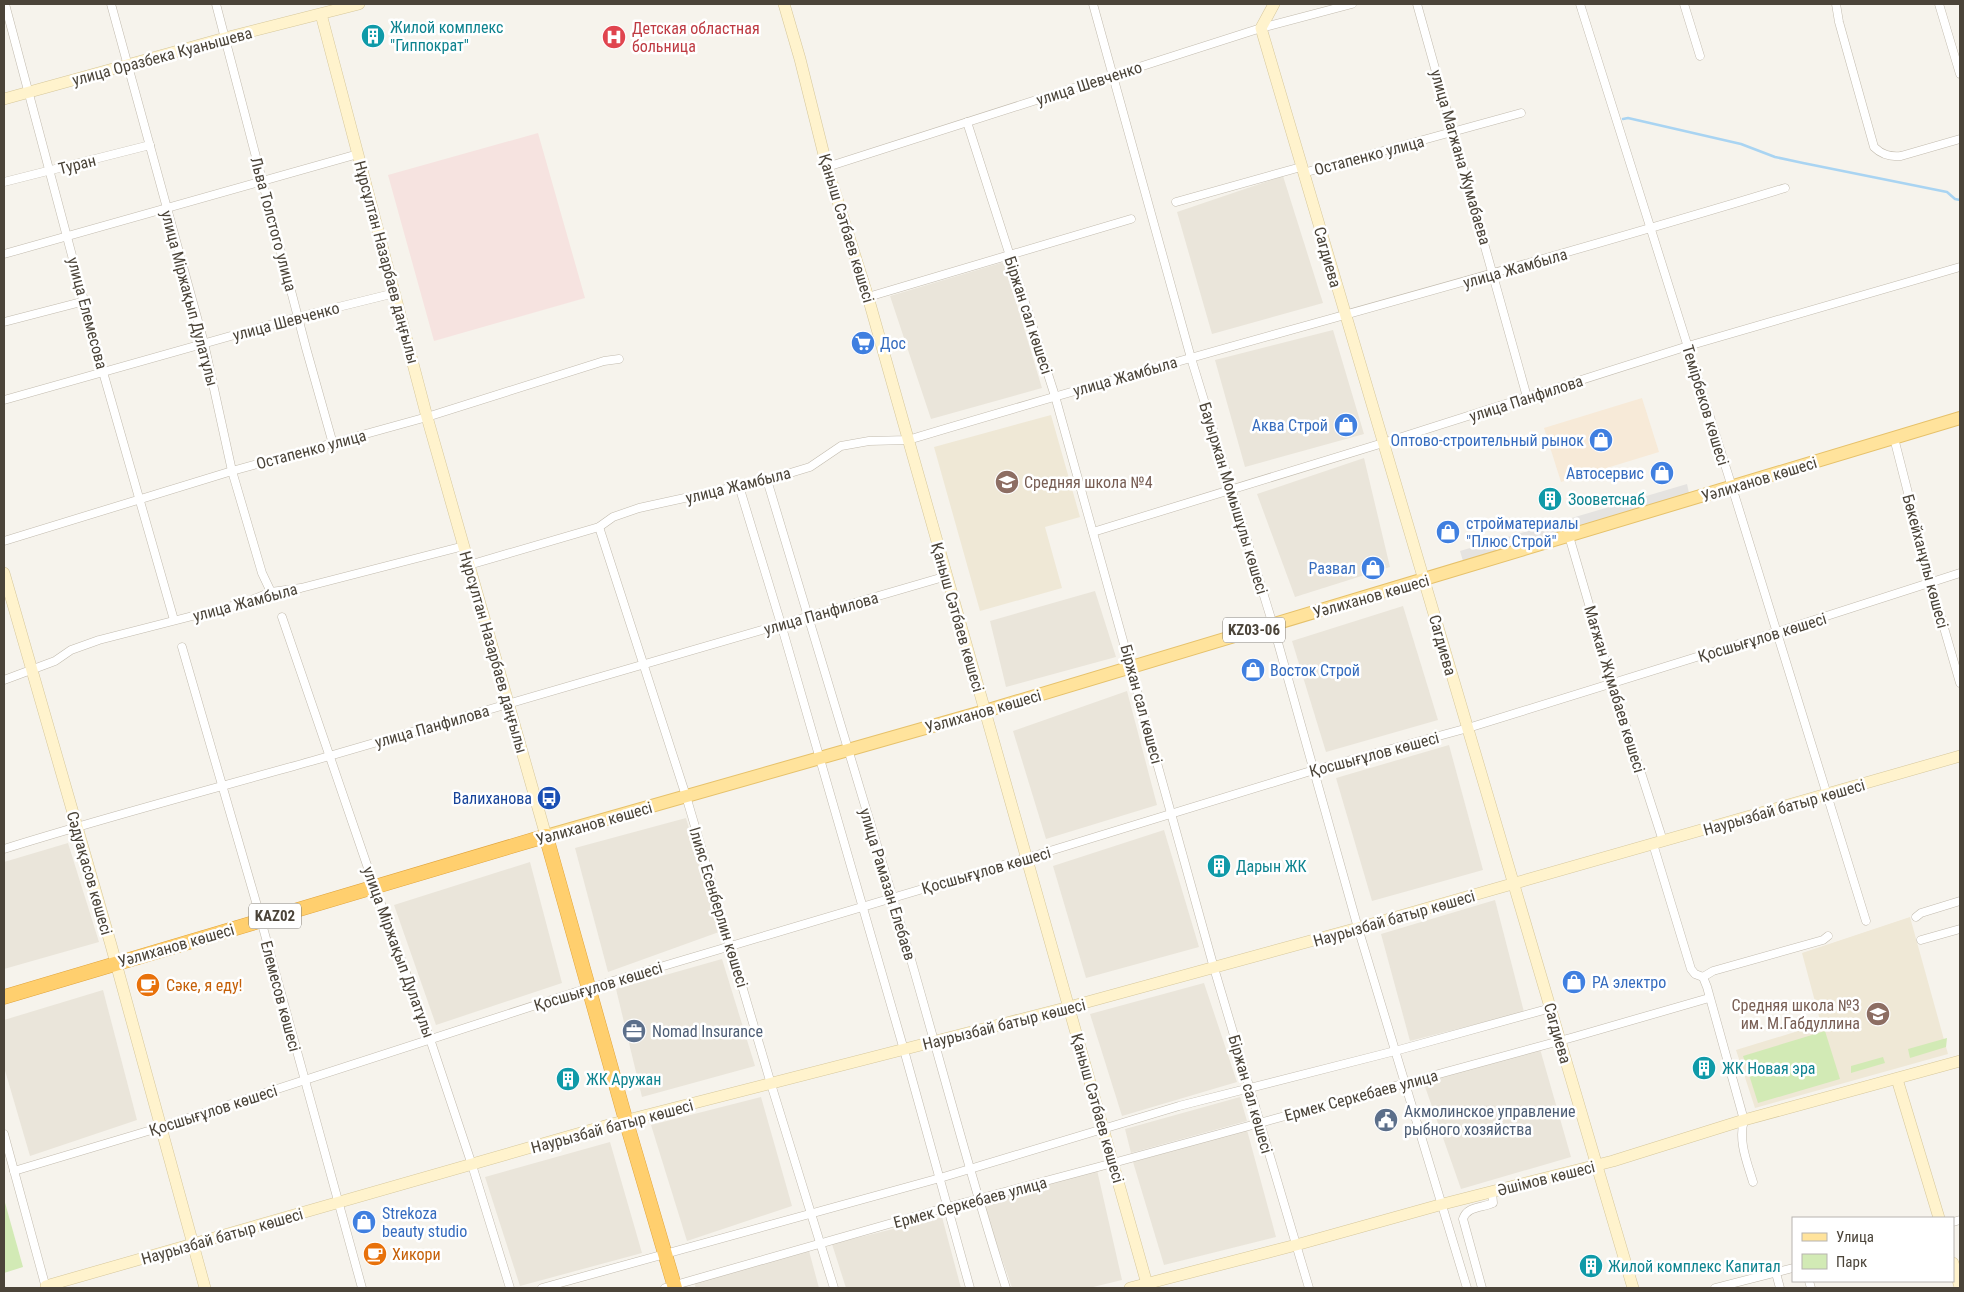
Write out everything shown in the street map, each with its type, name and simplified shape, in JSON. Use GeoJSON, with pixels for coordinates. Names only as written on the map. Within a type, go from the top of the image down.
{"type":"FeatureCollection","features":[{"type":"Feature","properties":{"kind":"highway","name":"Уәлиханов көшесі"},"geometry":{"type":"LineString","coordinates":[[4,997],[546,836]]}},
{"type":"Feature","properties":{"kind":"highway","name":"Нұрсұлтан Назарбаев даңғылы"},"geometry":{"type":"LineString","coordinates":[[546,836],[665,1254],[671,1287]]}},
{"type":"Feature","properties":{"kind":"main road","name":"Уәлиханов көшесі"},"geometry":{"type":"LineString","coordinates":[[546,836],[985,711],[1960,418]]}},
{"type":"Feature","properties":{"kind":"street","name":"улица Елемесова"},"geometry":{"type":"LineString","coordinates":[[4,4],[7,22],[29,92],[103,372],[174,620]]}},
{"type":"Feature","properties":{"kind":"street","name":"улица Міржақып Дулатұлы"},"geometry":{"type":"LineString","coordinates":[[111,4],[204,343],[232,470],[262,573],[271,592]]}},
{"type":"Feature","properties":{"kind":"street","name":"Льва Толстого улица"},"geometry":{"type":"LineString","coordinates":[[216,4],[333,444]]}},
{"type":"Feature","properties":{"kind":"street","name":"улица Оразбека Куанышева"},"geometry":{"type":"LineString","coordinates":[[4,99],[226,38],[320,9],[359,4]]}},
{"type":"Feature","properties":{"kind":"street","name":"Қаныш Сәтбаев көшесі"},"geometry":{"type":"LineString","coordinates":[[784,4],[827,167],[868,297],[1148,1286]]}},
{"type":"Feature","properties":{"kind":"street","name":"Бауыржан Момышұлы көшесі"},"geometry":{"type":"LineString","coordinates":[[1093,4],[1191,358],[1273,624],[1358,928],[1467,1288]]}},
{"type":"Feature","properties":{"kind":"street"},"geometry":{"type":"LineString","coordinates":[[1260,28],[1274,4]]}},
{"type":"Feature","properties":{"kind":"street","name":"улица Шевченко"},"geometry":{"type":"LineString","coordinates":[[827,167],[1260,28],[1352,4]]}},
{"type":"Feature","properties":{"kind":"street","name":"улица Магжана Жумабаева"},"geometry":{"type":"LineString","coordinates":[[1417,4],[1527,397]]}},
{"type":"Feature","properties":{"kind":"street","name":"Темірбеков көшесі"},"geometry":{"type":"LineString","coordinates":[[1580,4],[1866,921]]}},
{"type":"Feature","properties":{"kind":"street"},"geometry":{"type":"LineString","coordinates":[[1684,4],[1700,56]]}},
{"type":"Feature","properties":{"kind":"street"},"geometry":{"type":"LineString","coordinates":[[1836,4],[1839,22],[1874,147],[1879,152],[1893,157],[1960,139]]}},
{"type":"Feature","properties":{"kind":"street"},"geometry":{"type":"LineString","coordinates":[[1939,4],[1960,74]]}},
{"type":"Feature","properties":{"kind":"street","name":"Нұрсұлтан Назарбаев даңғылы"},"geometry":{"type":"LineString","coordinates":[[320,9],[428,417],[546,836]]}},
{"type":"Feature","properties":{"kind":"street","name":"Сагдиева"},"geometry":{"type":"LineString","coordinates":[[1260,28],[1633,1288]]}},
{"type":"Feature","properties":{"kind":"street","name":"Остапенко улица"},"geometry":{"type":"LineString","coordinates":[[1176,202],[1454,132],[1521,113]]}},
{"type":"Feature","properties":{"kind":"street","name":"Біржан сал көшесі"},"geometry":{"type":"LineString","coordinates":[[967,122],[1055,396],[1214,968],[1309,1288]]}},
{"type":"Feature","properties":{"kind":"street","name":"Туран"},"geometry":{"type":"LineString","coordinates":[[4,182],[150,145]]}},
{"type":"Feature","properties":{"kind":"street"},"geometry":{"type":"LineString","coordinates":[[4,254],[358,154]]}},
{"type":"Feature","properties":{"kind":"street","name":"улица Жамбыла"},"geometry":{"type":"LineString","coordinates":[[469,565],[599,527],[613,517],[639,508],[767,480],[810,467],[841,446],[869,441],[908,440],[1055,396],[1651,229],[1785,188]]}},
{"type":"Feature","properties":{"kind":"street"},"geometry":{"type":"LineString","coordinates":[[868,297],[1131,219]]}},
{"type":"Feature","properties":{"kind":"street","name":"улица Панфилова"},"geometry":{"type":"LineString","coordinates":[[1093,532],[1383,443],[1688,346],[1960,267]]}},
{"type":"Feature","properties":{"kind":"street","name":"улица Шевченко"},"geometry":{"type":"LineString","coordinates":[[4,400],[298,317],[395,293]]}},
{"type":"Feature","properties":{"kind":"street"},"geometry":{"type":"LineString","coordinates":[[4,322],[85,301]]}},
{"type":"Feature","properties":{"kind":"street","name":"Остапенко улица"},"geometry":{"type":"LineString","coordinates":[[4,541],[232,470],[428,417],[604,361],[619,359]]}},
{"type":"Feature","properties":{"kind":"street","name":"Бөкейханұлы көшесі"},"geometry":{"type":"LineString","coordinates":[[1894,438],[1931,583],[1960,683]]}},
{"type":"Feature","properties":{"kind":"street","name":"улица Рамазан Елебаев"},"geometry":{"type":"LineString","coordinates":[[767,480],[893,898],[978,1199],[1006,1288]]}},
{"type":"Feature","properties":{"kind":"street","name":"улица Рамазан Елебаев"},"geometry":{"type":"LineString","coordinates":[[739,486],[863,906],[970,1288]]}},
{"type":"Feature","properties":{"kind":"street","name":"Ілияс Есенберлин көшесі"},"geometry":{"type":"LineString","coordinates":[[599,527],[686,796],[771,1084],[834,1288]]}},
{"type":"Feature","properties":{"kind":"street","name":"Мағжан Жұмабаев көшесі"},"geometry":{"type":"LineString","coordinates":[[1569,536],[1658,843],[1691,969],[1695,974],[1704,976]]}},
{"type":"Feature","properties":{"kind":"street","name":"улица Жамбыла"},"geometry":{"type":"LineString","coordinates":[[4,680],[55,661],[82,645],[247,602],[271,592],[301,588],[464,546]]}},
{"type":"Feature","properties":{"kind":"street","name":"Сәдуақасов көшесі"},"geometry":{"type":"LineString","coordinates":[[4,573],[205,1288]]}},
{"type":"Feature","properties":{"kind":"street","name":"Қосшығұлов көшесі"},"geometry":{"type":"LineString","coordinates":[[14,1171],[159,1127],[589,988],[1027,858],[1314,770],[1468,728],[1960,573]]}},
{"type":"Feature","properties":{"kind":"street","name":"улица Панфилова"},"geometry":{"type":"LineString","coordinates":[[4,849],[76,826],[221,787],[946,576]]}},
{"type":"Feature","properties":{"kind":"street","name":"улица Міржақып Дулатұлы"},"geometry":{"type":"LineString","coordinates":[[282,617],[375,887],[430,1039],[510,1288]]}},
{"type":"Feature","properties":{"kind":"street","name":"Елемесов көшесі"},"geometry":{"type":"LineString","coordinates":[[182,647],[261,920],[304,1080],[340,1202],[362,1288]]}},
{"type":"Feature","properties":{"kind":"street","name":"Наурызбай батыр көшесі"},"geometry":{"type":"LineString","coordinates":[[43,1287],[626,1121],[1214,968],[1960,756]]}},
{"type":"Feature","properties":{"kind":"street"},"geometry":{"type":"LineString","coordinates":[[1916,917],[1920,913],[1960,902]]}},
{"type":"Feature","properties":{"kind":"street"},"geometry":{"type":"LineString","coordinates":[[1921,940],[1960,928]]}},
{"type":"Feature","properties":{"kind":"street"},"geometry":{"type":"LineString","coordinates":[[1752,1182],[1741,1141],[1741,1130],[1744,1120],[1704,976],[1713,971],[1823,940],[1828,936]]}},
{"type":"Feature","properties":{"kind":"street","name":"Ермек Серкебаев улица"},"geometry":{"type":"LineString","coordinates":[[671,1287],[948,1207],[1113,1164],[1709,998]]}},
{"type":"Feature","properties":{"kind":"street","name":"Ермек Серкебаев улица"},"geometry":{"type":"LineString","coordinates":[[542,1288],[940,1178],[1179,1106],[1395,1051],[1550,1008]]}},
{"type":"Feature","properties":{"kind":"street","name":"Әшімов көшесі"},"geometry":{"type":"LineString","coordinates":[[1130,1288],[1148,1286],[1443,1204],[1596,1166],[1744,1120],[1960,1061]]}},
{"type":"Feature","properties":{"kind":"street"},"geometry":{"type":"LineString","coordinates":[[1897,1079],[1939,1217]]}},
{"type":"Feature","properties":{"kind":"street"},"geometry":{"type":"LineString","coordinates":[[4,1134],[43,1287]]}},
{"type":"Feature","properties":{"kind":"street"},"geometry":{"type":"LineString","coordinates":[[1482,1288],[1463,1219],[1465,1213],[1470,1210],[1493,1203],[1492,1192]]}},
{"type":"Feature","properties":{"kind":"street"},"geometry":{"type":"LineString","coordinates":[[1954,1266],[1960,1287]]}},
{"type":"Feature","properties":{"kind":"street"},"geometry":{"type":"LineString","coordinates":[[1715,1288],[1792,1268]]}},
{"type":"Feature","properties":{"kind":"street"},"geometry":{"type":"LineString","coordinates":[[1776,1272],[1780,1288]]}},
{"type":"Feature","properties":{"kind":"shaded area"},"geometry":{"type":"Polygon","coordinates":[[[538,133],[585,298],[434,341],[388,175],[538,133]]]}},
{"type":"Feature","properties":{"kind":"shaded area"},"geometry":{"type":"Polygon","coordinates":[[[1283,176],[1323,303],[1212,334],[1177,212],[1283,176]]]}},
{"type":"Feature","properties":{"kind":"shaded area"},"geometry":{"type":"Polygon","coordinates":[[[1004,262],[1042,388],[931,419],[890,296],[1004,262]]]}},
{"type":"Feature","properties":{"kind":"shaded area"},"geometry":{"type":"Polygon","coordinates":[[[1333,330],[1364,434],[1245,467],[1215,360],[1333,330]]]}},
{"type":"Feature","properties":{"kind":"shaded area","name":"Оптово-строительный рынок"},"geometry":{"type":"Polygon","coordinates":[[[1642,398],[1659,452],[1561,482],[1544,428],[1642,398]]]}},
{"type":"Feature","properties":{"kind":"shaded area","name":"Средняя школа №4"},"geometry":{"type":"Polygon","coordinates":[[[1051,415],[1080,517],[1045,527],[1062,588],[980,611],[934,447],[1051,415]]]}},
{"type":"Feature","properties":{"kind":"shaded area"},"geometry":{"type":"Polygon","coordinates":[[[1364,458],[1390,567],[1295,597],[1257,494],[1364,458]]]}},
{"type":"Feature","properties":{"kind":"shaded area"},"geometry":{"type":"Polygon","coordinates":[[[1687,484],[1689,493],[1463,561],[1460,551],[1687,484]]]}},
{"type":"Feature","properties":{"kind":"shaded area"},"geometry":{"type":"Polygon","coordinates":[[[1095,591],[1116,657],[1006,687],[990,621],[1095,591]]]}},
{"type":"Feature","properties":{"kind":"shaded area"},"geometry":{"type":"Polygon","coordinates":[[[1403,606],[1438,720],[1326,752],[1292,641],[1403,606]]]}},
{"type":"Feature","properties":{"kind":"shaded area"},"geometry":{"type":"Polygon","coordinates":[[[1127,691],[1157,805],[1046,839],[1013,731],[1127,691]]]}},
{"type":"Feature","properties":{"kind":"shaded area"},"geometry":{"type":"Polygon","coordinates":[[[1449,745],[1483,870],[1372,901],[1336,778],[1449,745]]]}},
{"type":"Feature","properties":{"kind":"shaded area"},"geometry":{"type":"Polygon","coordinates":[[[686,818],[719,932],[608,972],[575,848],[686,818]]]}},
{"type":"Feature","properties":{"kind":"shaded area"},"geometry":{"type":"Polygon","coordinates":[[[1164,830],[1199,947],[1086,978],[1053,866],[1164,830]]]}},
{"type":"Feature","properties":{"kind":"shaded area"},"geometry":{"type":"Polygon","coordinates":[[[68,843],[99,942],[4,969],[4,862],[68,843]]]}},
{"type":"Feature","properties":{"kind":"shaded area"},"geometry":{"type":"Polygon","coordinates":[[[530,862],[562,983],[436,1025],[394,905],[530,862]]]}},
{"type":"Feature","properties":{"kind":"shaded area"},"geometry":{"type":"Polygon","coordinates":[[[1495,900],[1524,1012],[1410,1041],[1381,934],[1495,900]]]}},
{"type":"Feature","properties":{"kind":"shaded area","name":"Средняя школа №3 им. М.Габдуллина"},"geometry":{"type":"Polygon","coordinates":[[[1910,917],[1948,1054],[1755,1108],[1736,1050],[1821,1024],[1802,953],[1910,917]]]}},
{"type":"Feature","properties":{"kind":"shaded area"},"geometry":{"type":"Polygon","coordinates":[[[722,959],[755,1066],[642,1097],[616,989],[722,959]]]}},
{"type":"Feature","properties":{"kind":"shaded area"},"geometry":{"type":"Polygon","coordinates":[[[1204,983],[1237,1082],[1122,1116],[1090,1014],[1204,983]]]}},
{"type":"Feature","properties":{"kind":"shaded area"},"geometry":{"type":"Polygon","coordinates":[[[103,990],[137,1120],[30,1156],[4,1067],[4,1020],[103,990]]]}},
{"type":"Feature","properties":{"kind":"shaded area"},"geometry":{"type":"Polygon","coordinates":[[[1540,1049],[1571,1157],[1461,1189],[1423,1081],[1540,1049]]]}},
{"type":"Feature","properties":{"kind":"shaded area"},"geometry":{"type":"Polygon","coordinates":[[[761,1097],[792,1206],[687,1241],[651,1125],[761,1097]]]}},
{"type":"Feature","properties":{"kind":"shaded area"},"geometry":{"type":"Polygon","coordinates":[[[1240,1097],[1247,1121],[1131,1153],[1125,1129],[1240,1097]]]}},
{"type":"Feature","properties":{"kind":"shaded area"},"geometry":{"type":"Polygon","coordinates":[[[1247,1130],[1276,1237],[1164,1265],[1133,1162],[1247,1130]]]}},
{"type":"Feature","properties":{"kind":"shaded area"},"geometry":{"type":"Polygon","coordinates":[[[610,1142],[642,1253],[520,1286],[485,1177],[610,1142]]]}},
{"type":"Feature","properties":{"kind":"shaded area"},"geometry":{"type":"Polygon","coordinates":[[[1097,1170],[1122,1280],[1089,1288],[1012,1288],[982,1201],[1097,1170]]]}},
{"type":"Feature","properties":{"kind":"shaded area"},"geometry":{"type":"Polygon","coordinates":[[[942,1217],[961,1288],[846,1288],[832,1244],[942,1217]]]}},
{"type":"Feature","properties":{"kind":"shaded area"},"geometry":{"type":"Polygon","coordinates":[[[809,1251],[819,1288],[696,1288],[694,1283],[809,1251]]]}},
{"type":"Feature","properties":{"kind":"green space"},"geometry":{"type":"Polygon","coordinates":[[[1825,1031],[1840,1079],[1758,1103],[1743,1056],[1825,1031]]]}},
{"type":"Feature","properties":{"kind":"green space"},"geometry":{"type":"Polygon","coordinates":[[[1947,1038],[1946,1047],[1910,1058],[1908,1049],[1947,1038]]]}},
{"type":"Feature","properties":{"kind":"green space"},"geometry":{"type":"Polygon","coordinates":[[[1883,1057],[1885,1063],[1851,1073],[1851,1066],[1883,1057]]]}},
{"type":"Feature","properties":{"kind":"green space"},"geometry":{"type":"Polygon","coordinates":[[[4,1199],[23,1267],[4,1273],[4,1199]]]}},
{"type":"Feature","properties":{"kind":"waterway"},"geometry":{"type":"LineString","coordinates":[[1623,119],[1628,118],[1741,144],[1775,157],[1947,192],[1955,199],[1960,200]]}},
{"type":"Feature","properties":{"kind":"place","name":"Жилой комплекс \"Гиппократ\""},"geometry":{"type":"Point","coordinates":[373,36]}},
{"type":"Feature","properties":{"kind":"place","name":"Детская областная больница"},"geometry":{"type":"Point","coordinates":[614,37]}},
{"type":"Feature","properties":{"kind":"place","name":"Дос"},"geometry":{"type":"Point","coordinates":[863,343]}},
{"type":"Feature","properties":{"kind":"place","name":"Аква Строй"},"geometry":{"type":"Point","coordinates":[1346,425]}},
{"type":"Feature","properties":{"kind":"place","name":"Оптово-строительный рынок"},"geometry":{"type":"Point","coordinates":[1601,440]}},
{"type":"Feature","properties":{"kind":"place","name":"Автосервис"},"geometry":{"type":"Point","coordinates":[1662,473]}},
{"type":"Feature","properties":{"kind":"place","name":"Средняя школа №4"},"geometry":{"type":"Point","coordinates":[1007,482]}},
{"type":"Feature","properties":{"kind":"place","name":"Зооветснаб"},"geometry":{"type":"Point","coordinates":[1550,499]}},
{"type":"Feature","properties":{"kind":"place","name":"стройматериалы \"Плюс Строй\""},"geometry":{"type":"Point","coordinates":[1448,532]}},
{"type":"Feature","properties":{"kind":"place","name":"Развал"},"geometry":{"type":"Point","coordinates":[1373,568]}},
{"type":"Feature","properties":{"kind":"place","name":"Восток Строй"},"geometry":{"type":"Point","coordinates":[1253,670]}},
{"type":"Feature","properties":{"kind":"place","name":"Валиханова"},"geometry":{"type":"Point","coordinates":[549,798]}},
{"type":"Feature","properties":{"kind":"place","name":"Дарын ЖК"},"geometry":{"type":"Point","coordinates":[1219,866]}},
{"type":"Feature","properties":{"kind":"place","name":"РА электро"},"geometry":{"type":"Point","coordinates":[1574,982]}},
{"type":"Feature","properties":{"kind":"place","name":"Сәке, я еду!"},"geometry":{"type":"Point","coordinates":[148,985]}},
{"type":"Feature","properties":{"kind":"place","name":"Средняя школа №3 им. М.Габдуллина"},"geometry":{"type":"Point","coordinates":[1878,1014]}},
{"type":"Feature","properties":{"kind":"place","name":"Nomad Insurance"},"geometry":{"type":"Point","coordinates":[634,1031]}},
{"type":"Feature","properties":{"kind":"place","name":"ЖК Новая эра"},"geometry":{"type":"Point","coordinates":[1704,1068]}},
{"type":"Feature","properties":{"kind":"place","name":"ЖК Аружан"},"geometry":{"type":"Point","coordinates":[568,1079]}},
{"type":"Feature","properties":{"kind":"place","name":"Акмолинское управление рыбного хозяйства"},"geometry":{"type":"Point","coordinates":[1386,1120]}},
{"type":"Feature","properties":{"kind":"place","name":"Strekoza beauty studio"},"geometry":{"type":"Point","coordinates":[364,1222]}},
{"type":"Feature","properties":{"kind":"place","name":"Хикори"},"geometry":{"type":"Point","coordinates":[375,1254]}},
{"type":"Feature","properties":{"kind":"place","name":"Жилой комплекс Капитал"},"geometry":{"type":"Point","coordinates":[1591,1266]}}]}
